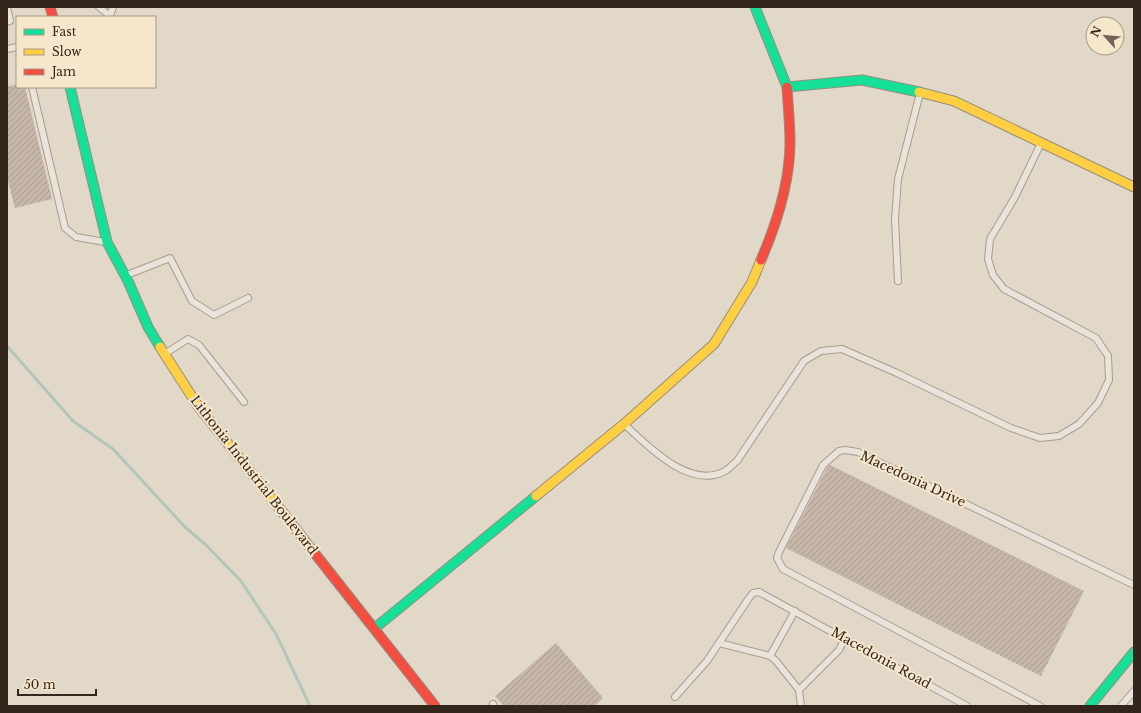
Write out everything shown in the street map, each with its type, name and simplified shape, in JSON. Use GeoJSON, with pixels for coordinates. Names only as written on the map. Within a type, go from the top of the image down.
{"type":"FeatureCollection","features":[{"type":"Feature","properties":{"kind":"street"},"geometry":{"type":"LineString","coordinates":[[375,628],[624,424],[714,344],[752,282],[773,234],[784,195],[790,143],[788,87],[755,7]]}},
{"type":"Feature","properties":{"kind":"street"},"geometry":{"type":"LineString","coordinates":[[788,87],[862,80],[920,92],[954,101],[1134,187]]}},
{"type":"Feature","properties":{"kind":"street","name":"Lithonia Industrial Boulevard"},"geometry":{"type":"LineString","coordinates":[[70,88],[107,242],[125,275],[148,327],[198,406],[375,628],[435,706]]}},
{"type":"Feature","properties":{"kind":"street"},"geometry":{"type":"LineString","coordinates":[[1090,706],[1134,652]]}},
{"type":"Feature","properties":{"kind":"lane"},"geometry":{"type":"LineString","coordinates":[[7,7],[10,21],[7,22]]}},
{"type":"Feature","properties":{"kind":"lane"},"geometry":{"type":"LineString","coordinates":[[99,7],[110,16]]}},
{"type":"Feature","properties":{"kind":"lane"},"geometry":{"type":"LineString","coordinates":[[103,7],[110,16]]}},
{"type":"Feature","properties":{"kind":"lane"},"geometry":{"type":"LineString","coordinates":[[110,16],[111,7]]}},
{"type":"Feature","properties":{"kind":"lane"},"geometry":{"type":"LineString","coordinates":[[32,88],[65,228],[76,237],[107,242]]}},
{"type":"Feature","properties":{"kind":"lane"},"geometry":{"type":"LineString","coordinates":[[898,281],[895,219],[898,179],[920,92]]}},
{"type":"Feature","properties":{"kind":"lane"},"geometry":{"type":"LineString","coordinates":[[624,424],[660,458],[686,471],[706,476],[726,471],[737,461],[804,361],[821,351],[842,349],[897,373],[1011,428],[1040,438],[1058,436],[1079,424],[1098,403],[1109,380],[1108,356],[1096,338],[1004,289],[993,275],[988,259],[990,239],[1042,143]]}},
{"type":"Feature","properties":{"kind":"lane"},"geometry":{"type":"LineString","coordinates":[[125,275],[170,258],[192,301],[214,314],[248,298]]}},
{"type":"Feature","properties":{"kind":"lane"},"geometry":{"type":"LineString","coordinates":[[165,354],[188,339],[199,345],[244,402]]}},
{"type":"Feature","properties":{"kind":"lane","name":"Macedonia Drive"},"geometry":{"type":"LineString","coordinates":[[1040,706],[783,569],[777,558],[779,552],[823,465],[839,451],[845,450],[858,452],[1134,585]]}},
{"type":"Feature","properties":{"kind":"lane","name":"Macedonia Road"},"geometry":{"type":"LineString","coordinates":[[675,698],[707,661],[753,593],[759,592],[966,706]]}},
{"type":"Feature","properties":{"kind":"lane"},"geometry":{"type":"LineString","coordinates":[[770,656],[795,611]]}},
{"type":"Feature","properties":{"kind":"lane"},"geometry":{"type":"LineString","coordinates":[[799,690],[839,650],[845,638]]}},
{"type":"Feature","properties":{"kind":"lane"},"geometry":{"type":"LineString","coordinates":[[719,643],[770,656],[776,661],[799,690],[801,706]]}},
{"type":"Feature","properties":{"kind":"lane"},"geometry":{"type":"LineString","coordinates":[[1121,706],[1134,691]]}},
{"type":"Feature","properties":{"kind":"building"},"geometry":{"type":"Polygon","coordinates":[[[16,84],[16,88],[25,88],[52,199],[15,208],[7,177],[7,87],[16,84]]]}},
{"type":"Feature","properties":{"kind":"building"},"geometry":{"type":"Polygon","coordinates":[[[830,465],[1084,591],[1041,676],[786,548],[827,468],[830,465]]]}},
{"type":"Feature","properties":{"kind":"building"},"geometry":{"type":"Polygon","coordinates":[[[556,643],[603,698],[595,706],[504,706],[495,696],[556,643]]]}},
{"type":"Feature","properties":{"kind":"waterway"},"geometry":{"type":"LineString","coordinates":[[7,346],[73,421],[113,449],[185,527],[206,545],[241,581],[276,634],[310,706]]}},
{"type":"Feature","properties":{"kind":"traffic: fast"},"geometry":{"type":"LineString","coordinates":[[755,7],[787,87],[862,80],[919,92]]}},
{"type":"Feature","properties":{"kind":"traffic: fast"},"geometry":{"type":"LineString","coordinates":[[70,88],[107,242],[128,281],[148,327],[160,347]]}},
{"type":"Feature","properties":{"kind":"traffic: fast"},"geometry":{"type":"LineString","coordinates":[[375,628],[536,496]]}},
{"type":"Feature","properties":{"kind":"traffic: fast"},"geometry":{"type":"LineString","coordinates":[[1090,706],[1134,652]]}},
{"type":"Feature","properties":{"kind":"traffic: slow"},"geometry":{"type":"LineString","coordinates":[[919,92],[954,101],[1134,187]]}},
{"type":"Feature","properties":{"kind":"traffic: slow"},"geometry":{"type":"LineString","coordinates":[[536,496],[624,424],[714,344],[752,282],[761,260]]}},
{"type":"Feature","properties":{"kind":"traffic: slow"},"geometry":{"type":"LineString","coordinates":[[160,347],[198,406],[283,513]]}},
{"type":"Feature","properties":{"kind":"traffic: jam"},"geometry":{"type":"LineString","coordinates":[[50,7],[53,16]]}},
{"type":"Feature","properties":{"kind":"traffic: jam"},"geometry":{"type":"LineString","coordinates":[[761,260],[782,202],[788,173],[790,142],[787,87]]}},
{"type":"Feature","properties":{"kind":"traffic: jam"},"geometry":{"type":"LineString","coordinates":[[283,513],[435,706]]}}]}
